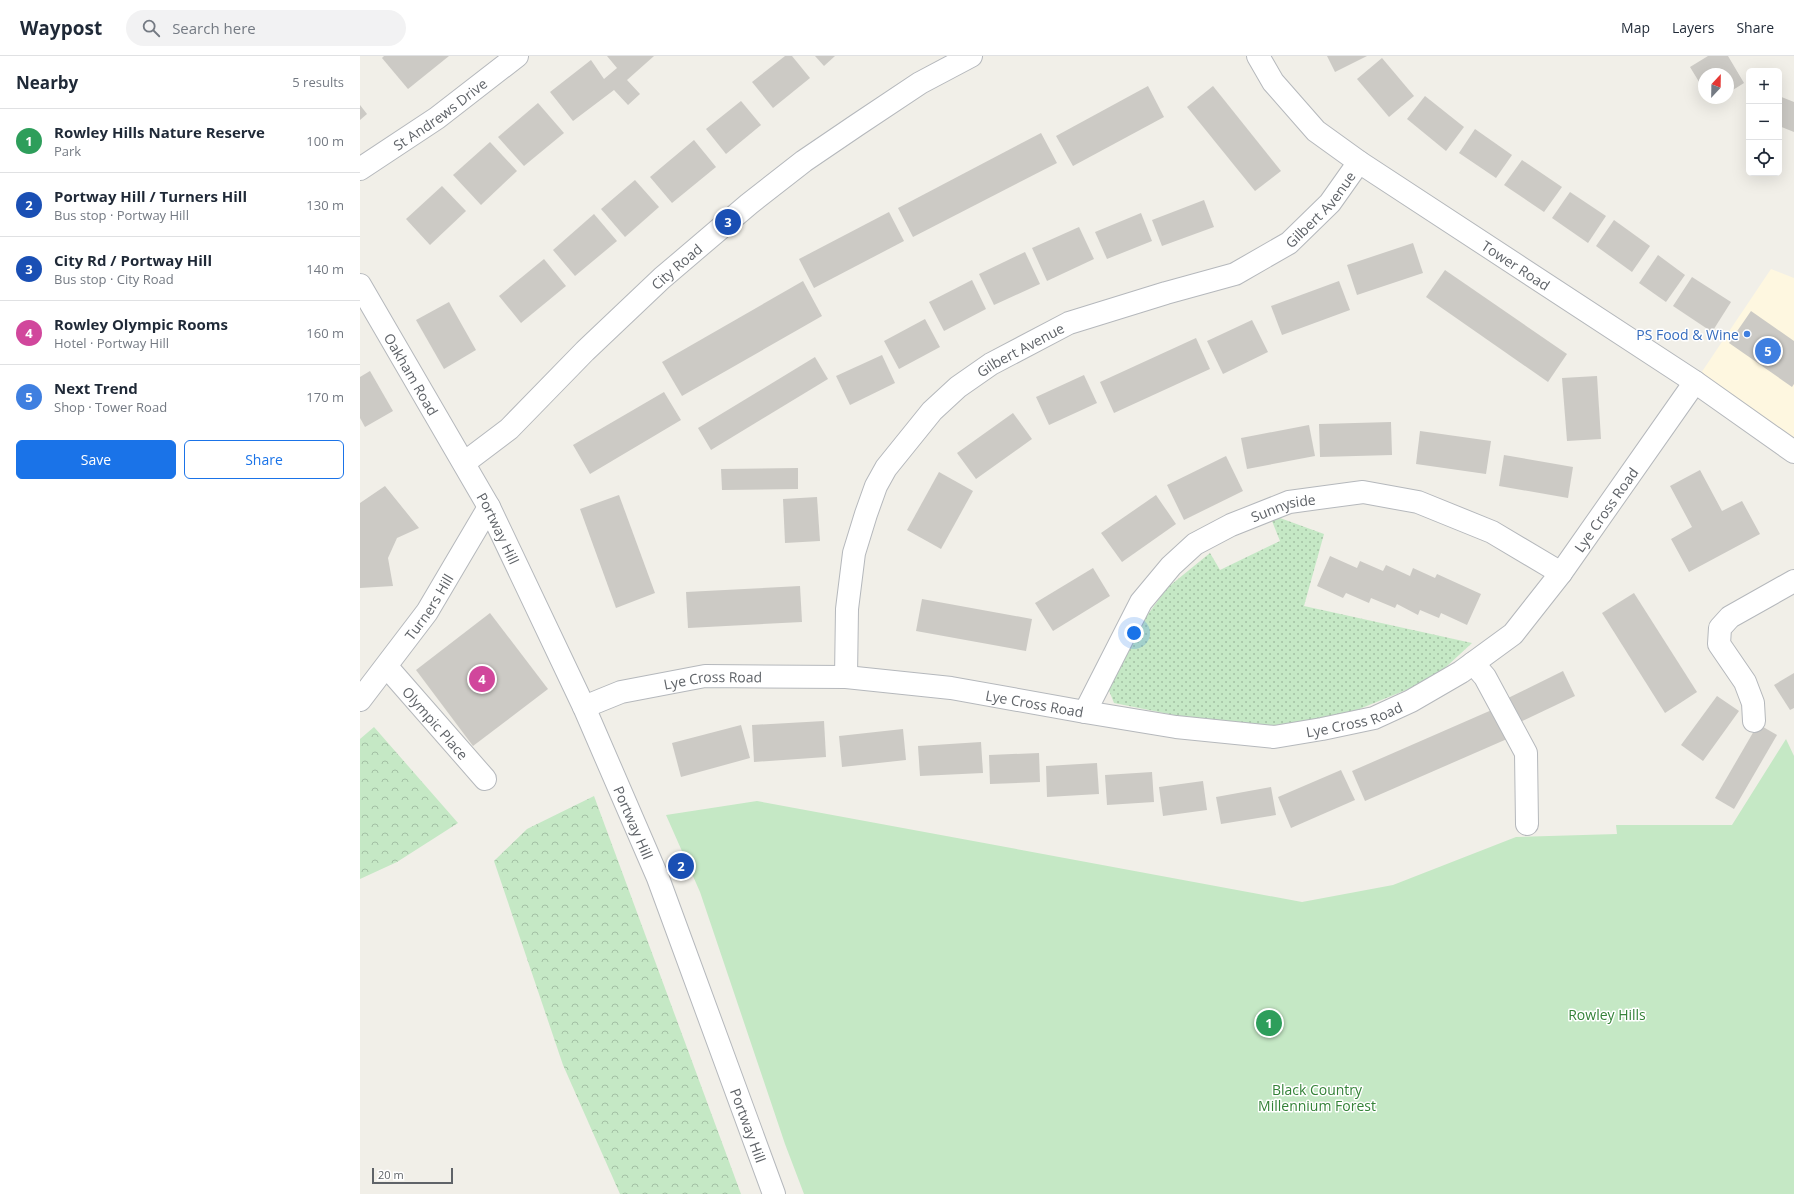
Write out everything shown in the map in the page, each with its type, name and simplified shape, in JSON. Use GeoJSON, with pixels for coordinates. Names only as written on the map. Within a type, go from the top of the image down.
{"type":"FeatureCollection","features":[{"type":"Feature","properties":{"kind":"street","name":"St Andrews Drive"},"geometry":{"type":"LineString","coordinates":[[360,169],[437,118],[517,56]]}},
{"type":"Feature","properties":{"kind":"street","name":"City Road"},"geometry":{"type":"LineString","coordinates":[[464,463],[509,429],[585,351],[662,278],[749,204],[804,161],[920,83],[971,56]]}},
{"type":"Feature","properties":{"kind":"street","name":"Tower Road"},"geometry":{"type":"LineString","coordinates":[[1258,56],[1273,82],[1316,131],[1359,162],[1695,382],[1793,449]]}},
{"type":"Feature","properties":{"kind":"street","name":"Gilbert Avenue"},"geometry":{"type":"LineString","coordinates":[[846,677],[847,610],[854,553],[866,514],[876,486],[886,468],[932,411],[958,388],[991,364],[1070,323],[1166,292],[1235,274],[1289,243],[1330,203],[1359,162]]}},
{"type":"Feature","properties":{"kind":"street","name":"Oakham Road"},"geometry":{"type":"LineString","coordinates":[[360,285],[464,463]]}},
{"type":"Feature","properties":{"kind":"street","name":"Lye Cross Road"},"geometry":{"type":"LineString","coordinates":[[584,707],[621,692],[705,676],[846,677],[951,688],[1176,727],[1274,737],[1322,730],[1374,718],[1411,700],[1461,672],[1513,634],[1561,573],[1695,382]]}},
{"type":"Feature","properties":{"kind":"street","name":"Portway Hill"},"geometry":{"type":"LineString","coordinates":[[464,463],[489,507],[584,707],[658,878],[774,1194]]}},
{"type":"Feature","properties":{"kind":"street","name":"Sunnyside"},"geometry":{"type":"LineString","coordinates":[[1085,712],[1141,602],[1171,566],[1195,544],[1231,525],[1289,502],[1363,492],[1418,502],[1492,532],[1561,573]]}},
{"type":"Feature","properties":{"kind":"street","name":"Turners Hill"},"geometry":{"type":"LineString","coordinates":[[360,700],[427,612],[489,507]]}},
{"type":"Feature","properties":{"kind":"street"},"geometry":{"type":"LineString","coordinates":[[1754,720],[1752,703],[1745,682],[1719,644],[1720,628],[1730,617],[1794,581]]}},
{"type":"Feature","properties":{"kind":"street"},"geometry":{"type":"LineString","coordinates":[[1474,663],[1485,677],[1526,753],[1527,824]]}},
{"type":"Feature","properties":{"kind":"street","name":"Olympic Place"},"geometry":{"type":"LineString","coordinates":[[387,666],[485,779]]}},
{"type":"Feature","properties":{"kind":"shaded area"},"geometry":{"type":"Polygon","coordinates":[[[1771,269],[1794,278],[1794,445],[1695,382],[1771,269]]]}},
{"type":"Feature","properties":{"kind":"green space"},"geometry":{"type":"Polygon","coordinates":[[[1280,518],[1324,534],[1304,606],[1472,643],[1433,679],[1347,714],[1282,727],[1179,716],[1114,703],[1108,688],[1138,628],[1167,588],[1210,553],[1220,570],[1280,541],[1272,521],[1280,518]]]}},
{"type":"Feature","properties":{"kind":"green space"},"geometry":{"type":"Polygon","coordinates":[[[374,727],[458,823],[397,862],[360,879],[360,739],[374,727]]]}},
{"type":"Feature","properties":{"kind":"green space","name":"Rowley Hills"},"geometry":{"type":"Polygon","coordinates":[[[1786,739],[1794,756],[1794,1194],[804,1194],[785,1144],[700,892],[666,815],[757,801],[1302,902],[1393,885],[1516,837],[1617,834],[1616,825],[1732,825],[1786,739]]]}},
{"type":"Feature","properties":{"kind":"green space"},"geometry":{"type":"Polygon","coordinates":[[[594,796],[741,1194],[620,1194],[563,1065],[494,861],[527,829],[594,796]]]}},
{"type":"Feature","properties":{"kind":"building"},"geometry":{"type":"Polygon","coordinates":[[[384,56],[449,56],[408,89],[382,58],[384,56]]]}},
{"type":"Feature","properties":{"kind":"building"},"geometry":{"type":"Polygon","coordinates":[[[607,56],[654,56],[627,80],[640,94],[628,105],[614,90],[573,121],[550,92],[591,60],[604,79],[617,68],[607,56]]]}},
{"type":"Feature","properties":{"kind":"building"},"geometry":{"type":"Polygon","coordinates":[[[785,56],[792,56],[810,78],[773,108],[752,82],[785,56]]]}},
{"type":"Feature","properties":{"kind":"building"},"geometry":{"type":"Polygon","coordinates":[[[815,56],[835,56],[824,66],[815,56]]]}},
{"type":"Feature","properties":{"kind":"building"},"geometry":{"type":"Polygon","coordinates":[[[1327,56],[1367,56],[1335,72],[1327,56]]]}},
{"type":"Feature","properties":{"kind":"building"},"geometry":{"type":"Polygon","coordinates":[[[1708,56],[1728,56],[1744,83],[1734,89],[1734,68],[1698,68],[1698,80],[1690,67],[1708,56]]]}},
{"type":"Feature","properties":{"kind":"building"},"geometry":{"type":"Polygon","coordinates":[[[1382,58],[1414,96],[1389,117],[1357,79],[1382,58]]]}},
{"type":"Feature","properties":{"kind":"building"},"geometry":{"type":"Polygon","coordinates":[[[1148,86],[1164,117],[1073,166],[1056,136],[1148,86]]]}},
{"type":"Feature","properties":{"kind":"building"},"geometry":{"type":"Polygon","coordinates":[[[1213,86],[1281,171],[1255,191],[1187,107],[1213,86]]]}},
{"type":"Feature","properties":{"kind":"building"},"geometry":{"type":"Polygon","coordinates":[[[1425,96],[1464,127],[1446,151],[1407,119],[1425,96]]]}},
{"type":"Feature","properties":{"kind":"building"},"geometry":{"type":"Polygon","coordinates":[[[1782,97],[1794,102],[1794,132],[1782,127],[1782,97]]]}},
{"type":"Feature","properties":{"kind":"building"},"geometry":{"type":"Polygon","coordinates":[[[741,101],[761,125],[726,154],[706,129],[741,101]]]}},
{"type":"Feature","properties":{"kind":"building"},"geometry":{"type":"Polygon","coordinates":[[[538,103],[564,133],[524,166],[498,137],[538,103]]]}},
{"type":"Feature","properties":{"kind":"building"},"geometry":{"type":"Polygon","coordinates":[[[360,105],[367,114],[360,120],[360,105]]]}},
{"type":"Feature","properties":{"kind":"building"},"geometry":{"type":"Polygon","coordinates":[[[1475,129],[1512,155],[1496,178],[1459,153],[1475,129]]]}},
{"type":"Feature","properties":{"kind":"building"},"geometry":{"type":"Polygon","coordinates":[[[1041,133],[1057,163],[913,237],[898,208],[1041,133]]]}},
{"type":"Feature","properties":{"kind":"building"},"geometry":{"type":"Polygon","coordinates":[[[694,140],[716,167],[672,203],[650,177],[694,140]]]}},
{"type":"Feature","properties":{"kind":"building"},"geometry":{"type":"Polygon","coordinates":[[[490,142],[517,171],[481,205],[453,175],[490,142]]]}},
{"type":"Feature","properties":{"kind":"building"},"geometry":{"type":"Polygon","coordinates":[[[1522,160],[1562,187],[1544,212],[1504,185],[1522,160]]]}},
{"type":"Feature","properties":{"kind":"building"},"geometry":{"type":"Polygon","coordinates":[[[635,180],[659,207],[625,237],[601,209],[635,180]]]}},
{"type":"Feature","properties":{"kind":"building"},"geometry":{"type":"Polygon","coordinates":[[[442,186],[466,211],[430,245],[406,219],[442,186]]]}},
{"type":"Feature","properties":{"kind":"building"},"geometry":{"type":"Polygon","coordinates":[[[1570,192],[1606,216],[1588,243],[1552,218],[1570,192]]]}},
{"type":"Feature","properties":{"kind":"building"},"geometry":{"type":"Polygon","coordinates":[[[1204,200],[1214,227],[1162,246],[1152,220],[1204,200]]]}},
{"type":"Feature","properties":{"kind":"building"},"geometry":{"type":"Polygon","coordinates":[[[889,212],[904,241],[814,288],[799,259],[889,212]]]}},
{"type":"Feature","properties":{"kind":"building"},"geometry":{"type":"Polygon","coordinates":[[[1141,213],[1152,241],[1107,259],[1095,232],[1141,213]]]}},
{"type":"Feature","properties":{"kind":"building"},"geometry":{"type":"Polygon","coordinates":[[[594,214],[617,241],[575,276],[553,250],[594,214]]]}},
{"type":"Feature","properties":{"kind":"building"},"geometry":{"type":"Polygon","coordinates":[[[1614,220],[1650,246],[1632,272],[1596,246],[1614,220]]]}},
{"type":"Feature","properties":{"kind":"building"},"geometry":{"type":"Polygon","coordinates":[[[1079,227],[1094,259],[1047,281],[1032,248],[1079,227]]]}},
{"type":"Feature","properties":{"kind":"building"},"geometry":{"type":"Polygon","coordinates":[[[1413,243],[1423,273],[1357,295],[1347,265],[1413,243]]]}},
{"type":"Feature","properties":{"kind":"building"},"geometry":{"type":"Polygon","coordinates":[[[1025,252],[1040,284],[994,305],[979,274],[1025,252]]]}},
{"type":"Feature","properties":{"kind":"building"},"geometry":{"type":"Polygon","coordinates":[[[1658,255],[1685,275],[1666,302],[1639,283],[1658,255]]]}},
{"type":"Feature","properties":{"kind":"building"},"geometry":{"type":"Polygon","coordinates":[[[544,259],[566,286],[521,323],[499,296],[544,259]]]}},
{"type":"Feature","properties":{"kind":"building"},"geometry":{"type":"Polygon","coordinates":[[[1445,270],[1567,354],[1548,382],[1426,297],[1445,270]]]}},
{"type":"Feature","properties":{"kind":"building"},"geometry":{"type":"Polygon","coordinates":[[[1692,277],[1731,302],[1712,332],[1673,306],[1692,277]]]}},
{"type":"Feature","properties":{"kind":"building"},"geometry":{"type":"Polygon","coordinates":[[[972,280],[986,309],[944,331],[929,302],[972,280]]]}},
{"type":"Feature","properties":{"kind":"building"},"geometry":{"type":"Polygon","coordinates":[[[803,281],[822,316],[682,396],[662,362],[803,281]]]}},
{"type":"Feature","properties":{"kind":"building"},"geometry":{"type":"Polygon","coordinates":[[[1339,281],[1350,310],[1282,335],[1271,306],[1339,281]]]}},
{"type":"Feature","properties":{"kind":"building"},"geometry":{"type":"Polygon","coordinates":[[[449,302],[476,350],[444,369],[416,320],[449,302]]]}},
{"type":"Feature","properties":{"kind":"building"},"geometry":{"type":"Polygon","coordinates":[[[1751,311],[1794,341],[1794,384],[1792,387],[1729,343],[1751,311]]]}},
{"type":"Feature","properties":{"kind":"building"},"geometry":{"type":"Polygon","coordinates":[[[925,319],[940,347],[899,369],[884,341],[925,319]]]}},
{"type":"Feature","properties":{"kind":"building"},"geometry":{"type":"Polygon","coordinates":[[[1252,320],[1268,352],[1223,374],[1207,341],[1252,320]]]}},
{"type":"Feature","properties":{"kind":"building"},"geometry":{"type":"Polygon","coordinates":[[[1196,338],[1210,369],[1114,413],[1100,382],[1196,338]]]}},
{"type":"Feature","properties":{"kind":"building"},"geometry":{"type":"Polygon","coordinates":[[[882,355],[895,383],[850,405],[836,376],[882,355]]]}},
{"type":"Feature","properties":{"kind":"building"},"geometry":{"type":"Polygon","coordinates":[[[815,357],[828,379],[711,450],[698,428],[815,357]]]}},
{"type":"Feature","properties":{"kind":"building"},"geometry":{"type":"Polygon","coordinates":[[[370,371],[393,411],[365,427],[360,418],[360,377],[370,371]]]}},
{"type":"Feature","properties":{"kind":"building"},"geometry":{"type":"Polygon","coordinates":[[[1084,375],[1097,403],[1049,425],[1036,397],[1084,375]]]}},
{"type":"Feature","properties":{"kind":"building"},"geometry":{"type":"Polygon","coordinates":[[[1597,376],[1601,439],[1567,441],[1562,378],[1597,376]]]}},
{"type":"Feature","properties":{"kind":"building"},"geometry":{"type":"Polygon","coordinates":[[[664,392],[681,420],[590,474],[573,445],[664,392]]]}},
{"type":"Feature","properties":{"kind":"building"},"geometry":{"type":"Polygon","coordinates":[[[1013,413],[1032,439],[976,479],[957,453],[1013,413]]]}},
{"type":"Feature","properties":{"kind":"building"},"geometry":{"type":"Polygon","coordinates":[[[1391,422],[1392,455],[1320,457],[1319,424],[1391,422]]]}},
{"type":"Feature","properties":{"kind":"building"},"geometry":{"type":"Polygon","coordinates":[[[1309,425],[1315,456],[1247,469],[1241,438],[1309,425]]]}},
{"type":"Feature","properties":{"kind":"building"},"geometry":{"type":"Polygon","coordinates":[[[1420,431],[1491,441],[1486,474],[1416,464],[1420,431]]]}},
{"type":"Feature","properties":{"kind":"building"},"geometry":{"type":"Polygon","coordinates":[[[1504,455],[1573,467],[1568,498],[1499,486],[1504,455]]]}},
{"type":"Feature","properties":{"kind":"building"},"geometry":{"type":"Polygon","coordinates":[[[1226,456],[1243,491],[1184,520],[1167,485],[1226,456]]]}},
{"type":"Feature","properties":{"kind":"building"},"geometry":{"type":"Polygon","coordinates":[[[798,468],[798,489],[722,490],[721,469],[798,468]]]}},
{"type":"Feature","properties":{"kind":"building"},"geometry":{"type":"Polygon","coordinates":[[[1700,470],[1722,511],[1742,501],[1760,534],[1689,572],[1671,539],[1692,527],[1670,486],[1700,470]]]}},
{"type":"Feature","properties":{"kind":"building"},"geometry":{"type":"Polygon","coordinates":[[[939,472],[973,491],[941,549],[907,530],[939,472]]]}},
{"type":"Feature","properties":{"kind":"building"},"geometry":{"type":"Polygon","coordinates":[[[385,486],[419,528],[397,538],[388,558],[393,586],[360,588],[360,503],[385,486]]]}},
{"type":"Feature","properties":{"kind":"building"},"geometry":{"type":"Polygon","coordinates":[[[619,495],[655,593],[616,608],[580,509],[619,495]]]}},
{"type":"Feature","properties":{"kind":"building"},"geometry":{"type":"Polygon","coordinates":[[[1156,495],[1176,524],[1122,562],[1101,533],[1156,495]]]}},
{"type":"Feature","properties":{"kind":"building"},"geometry":{"type":"Polygon","coordinates":[[[817,497],[820,541],[785,543],[783,499],[817,497]]]}},
{"type":"Feature","properties":{"kind":"building"},"geometry":{"type":"Polygon","coordinates":[[[1330,556],[1357,568],[1360,561],[1383,571],[1386,565],[1410,576],[1413,568],[1435,578],[1437,574],[1481,594],[1467,625],[1441,613],[1439,618],[1420,610],[1418,615],[1397,604],[1395,608],[1371,598],[1369,603],[1346,593],[1343,598],[1317,586],[1330,556]]]}},
{"type":"Feature","properties":{"kind":"building"},"geometry":{"type":"Polygon","coordinates":[[[1093,568],[1110,596],[1053,631],[1035,603],[1093,568]]]}},
{"type":"Feature","properties":{"kind":"building"},"geometry":{"type":"Polygon","coordinates":[[[800,586],[802,622],[688,628],[686,592],[800,586]]]}},
{"type":"Feature","properties":{"kind":"building"},"geometry":{"type":"Polygon","coordinates":[[[1634,593],[1697,692],[1665,713],[1602,613],[1634,593]]]}},
{"type":"Feature","properties":{"kind":"building"},"geometry":{"type":"Polygon","coordinates":[[[922,599],[1032,619],[1026,651],[916,631],[922,599]]]}},
{"type":"Feature","properties":{"kind":"building"},"geometry":{"type":"Polygon","coordinates":[[[490,613],[548,689],[473,746],[416,670],[490,613]]]}},
{"type":"Feature","properties":{"kind":"building"},"geometry":{"type":"Polygon","coordinates":[[[1563,671],[1575,696],[1516,724],[1504,700],[1563,671]]]}},
{"type":"Feature","properties":{"kind":"building"},"geometry":{"type":"Polygon","coordinates":[[[1794,673],[1794,708],[1790,710],[1774,685],[1794,673]]]}},
{"type":"Feature","properties":{"kind":"building"},"geometry":{"type":"Polygon","coordinates":[[[1717,696],[1739,711],[1703,761],[1681,745],[1717,696]]]}},
{"type":"Feature","properties":{"kind":"building"},"geometry":{"type":"Polygon","coordinates":[[[1494,709],[1507,739],[1365,801],[1352,771],[1494,709]]]}},
{"type":"Feature","properties":{"kind":"building"},"geometry":{"type":"Polygon","coordinates":[[[824,721],[826,757],[754,762],[752,725],[824,721]]]}},
{"type":"Feature","properties":{"kind":"building"},"geometry":{"type":"Polygon","coordinates":[[[1758,724],[1777,735],[1734,809],[1715,798],[1758,724]]]}},
{"type":"Feature","properties":{"kind":"building"},"geometry":{"type":"Polygon","coordinates":[[[741,725],[750,758],[681,777],[672,743],[741,725]]]}},
{"type":"Feature","properties":{"kind":"building"},"geometry":{"type":"Polygon","coordinates":[[[903,729],[906,760],[842,767],[839,736],[903,729]]]}},
{"type":"Feature","properties":{"kind":"building"},"geometry":{"type":"Polygon","coordinates":[[[981,742],[983,773],[920,776],[918,746],[981,742]]]}},
{"type":"Feature","properties":{"kind":"building"},"geometry":{"type":"Polygon","coordinates":[[[1039,753],[1040,782],[990,784],[989,755],[1039,753]]]}},
{"type":"Feature","properties":{"kind":"building"},"geometry":{"type":"Polygon","coordinates":[[[1097,763],[1099,794],[1047,797],[1046,766],[1097,763]]]}},
{"type":"Feature","properties":{"kind":"building"},"geometry":{"type":"Polygon","coordinates":[[[1341,770],[1355,800],[1291,828],[1278,797],[1341,770]]]}},
{"type":"Feature","properties":{"kind":"building"},"geometry":{"type":"Polygon","coordinates":[[[1152,772],[1154,802],[1107,805],[1105,775],[1152,772]]]}},
{"type":"Feature","properties":{"kind":"building"},"geometry":{"type":"Polygon","coordinates":[[[1203,781],[1207,810],[1163,816],[1159,787],[1203,781]]]}},
{"type":"Feature","properties":{"kind":"building"},"geometry":{"type":"Polygon","coordinates":[[[1271,787],[1276,815],[1221,824],[1216,797],[1271,787]]]}},
{"type":"Feature","properties":{"kind":"place","name":"City Rd / Portway Hill"},"geometry":{"type":"Point","coordinates":[728,222]}},
{"type":"Feature","properties":{"kind":"place","name":"PS Food & Wine"},"geometry":{"type":"Point","coordinates":[1747,334]}},
{"type":"Feature","properties":{"kind":"place","name":"Next Trend"},"geometry":{"type":"Point","coordinates":[1768,351]}},
{"type":"Feature","properties":{"kind":"place","name":"Rowley Olympic Rooms"},"geometry":{"type":"Point","coordinates":[482,679]}},
{"type":"Feature","properties":{"kind":"place","name":"Portway Hill / Turners Hill"},"geometry":{"type":"Point","coordinates":[681,866]}},
{"type":"Feature","properties":{"kind":"place","name":"Rowley Hills Nature Reserve"},"geometry":{"type":"Point","coordinates":[1269,1023]}},
{"type":"Feature","properties":{"kind":"park label","name":"Black Country Millennium Forest"},"geometry":{"type":"Point","coordinates":[1317,1098]}}]}
